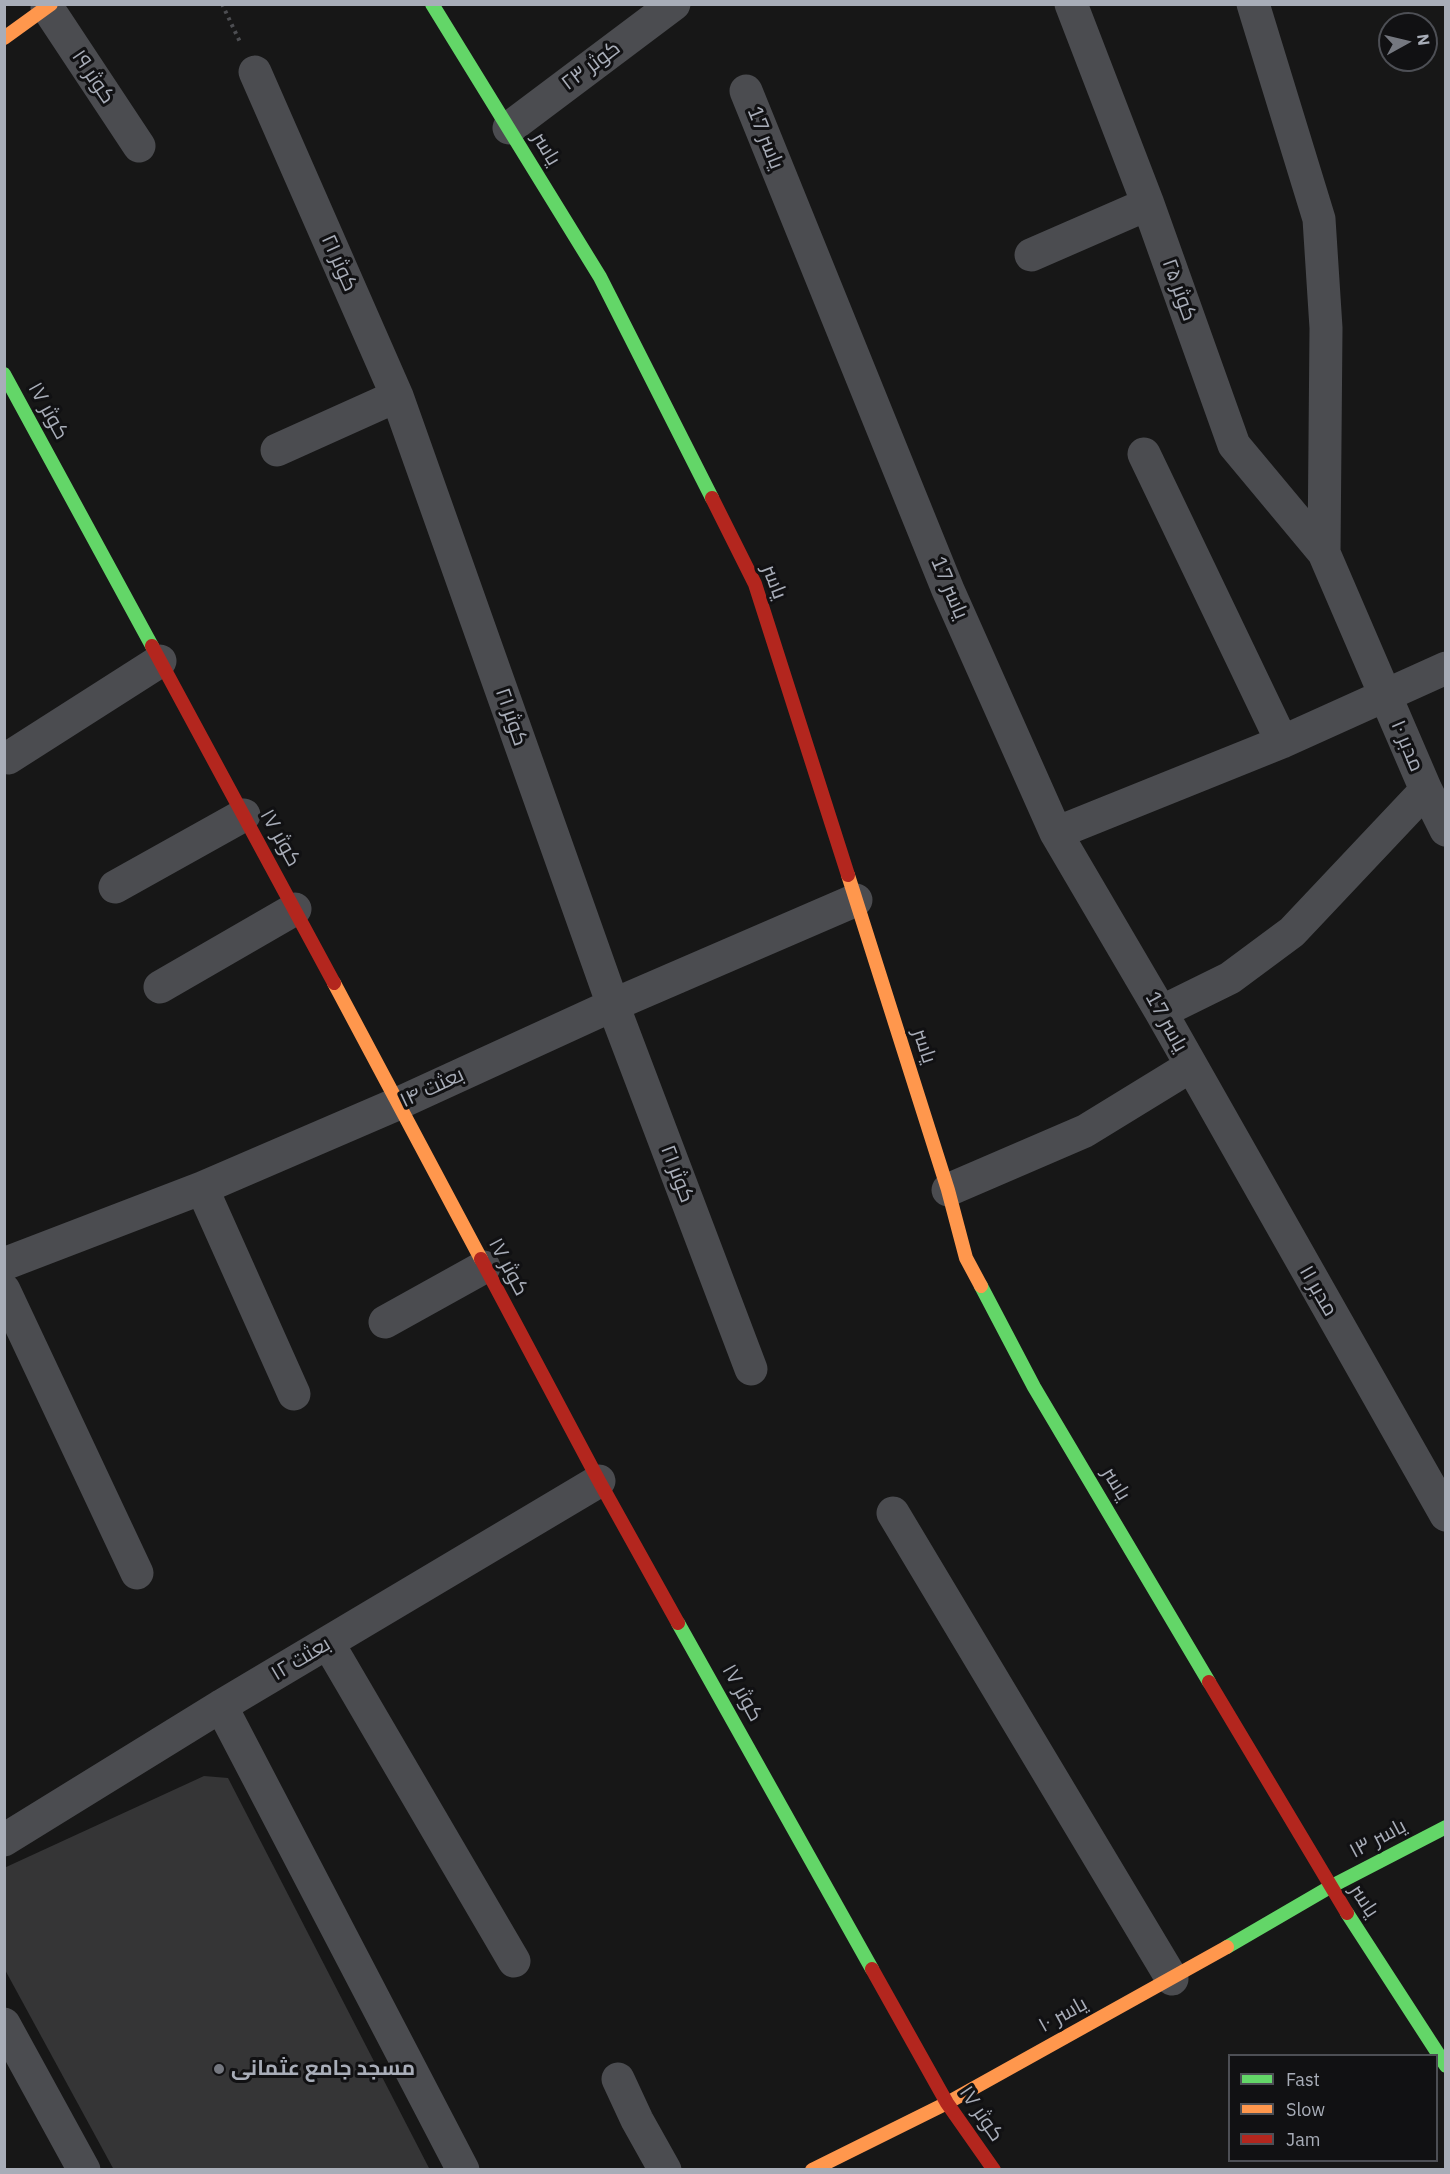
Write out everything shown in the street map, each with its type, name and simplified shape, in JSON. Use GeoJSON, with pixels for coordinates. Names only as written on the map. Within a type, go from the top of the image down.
{"type":"FeatureCollection","features":[{"type":"Feature","properties":{"kind":"street","name":"یاسر"},"geometry":{"type":"LineString","coordinates":[[432,4],[600,277],[755,584],[948,1190],[966,1258],[1034,1387],[1330,1887],[1446,2066]]}},
{"type":"Feature","properties":{"kind":"street","name":"کوثر ۲۳"},"geometry":{"type":"LineString","coordinates":[[509,128],[674,4]]}},
{"type":"Feature","properties":{"kind":"street","name":"کوثر ۲۵"},"geometry":{"type":"LineString","coordinates":[[1071,4],[1148,204],[1234,445],[1324,553]]}},
{"type":"Feature","properties":{"kind":"street"},"geometry":{"type":"LineString","coordinates":[[1253,4],[1319,219],[1326,328],[1324,553]]}},
{"type":"Feature","properties":{"kind":"street"},"geometry":{"type":"LineString","coordinates":[[4,38],[49,6]]}},
{"type":"Feature","properties":{"kind":"street","name":"کوثر ۱۹"},"geometry":{"type":"LineString","coordinates":[[49,6],[139,146]]}},
{"type":"Feature","properties":{"kind":"street","name":"کوثر ۲۱"},"geometry":{"type":"LineString","coordinates":[[255,72],[397,396],[613,1005],[751,1369]]}},
{"type":"Feature","properties":{"kind":"street","name":"یاسر 17"},"geometry":{"type":"LineString","coordinates":[[746,91],[948,590],[1056,832],[1191,1066]]}},
{"type":"Feature","properties":{"kind":"street"},"geometry":{"type":"LineString","coordinates":[[1031,255],[1148,204]]}},
{"type":"Feature","properties":{"kind":"street","name":"کوثر ۱۷"},"geometry":{"type":"LineString","coordinates":[[4,374],[295,909],[599,1481],[947,2103],[994,2169]]}},
{"type":"Feature","properties":{"kind":"street"},"geometry":{"type":"LineString","coordinates":[[277,450],[397,396]]}},
{"type":"Feature","properties":{"kind":"street"},"geometry":{"type":"LineString","coordinates":[[1144,454],[1282,742]]}},
{"type":"Feature","properties":{"kind":"street","name":"مدبر ۱۰"},"geometry":{"type":"LineString","coordinates":[[1324,553],[1426,790],[1446,830]]}},
{"type":"Feature","properties":{"kind":"street"},"geometry":{"type":"LineString","coordinates":[[8,758],[160,661]]}},
{"type":"Feature","properties":{"kind":"street"},"geometry":{"type":"LineString","coordinates":[[1056,832],[1282,742],[1446,668]]}},
{"type":"Feature","properties":{"kind":"street"},"geometry":{"type":"LineString","coordinates":[[1161,1012],[1230,978],[1292,932],[1426,790]]}},
{"type":"Feature","properties":{"kind":"street"},"geometry":{"type":"LineString","coordinates":[[115,887],[244,815]]}},
{"type":"Feature","properties":{"kind":"street","name":"بعثت ۱۴"},"geometry":{"type":"LineString","coordinates":[[4,1264],[202,1188],[397,1104],[613,1005],[856,900]]}},
{"type":"Feature","properties":{"kind":"street"},"geometry":{"type":"LineString","coordinates":[[160,987],[295,909]]}},
{"type":"Feature","properties":{"kind":"street"},"geometry":{"type":"LineString","coordinates":[[948,1190],[1085,1131],[1191,1066]]}},
{"type":"Feature","properties":{"kind":"street","name":"مدبر ۱۱"},"geometry":{"type":"LineString","coordinates":[[1191,1066],[1446,1515]]}},
{"type":"Feature","properties":{"kind":"street"},"geometry":{"type":"LineString","coordinates":[[202,1188],[294,1394]]}},
{"type":"Feature","properties":{"kind":"street"},"geometry":{"type":"LineString","coordinates":[[385,1322],[484,1267]]}},
{"type":"Feature","properties":{"kind":"street"},"geometry":{"type":"LineString","coordinates":[[4,1290],[136,1573]]}},
{"type":"Feature","properties":{"kind":"street","name":"بعثت ۱۲"},"geometry":{"type":"LineString","coordinates":[[4,1840],[221,1706],[599,1481]]}},
{"type":"Feature","properties":{"kind":"street"},"geometry":{"type":"LineString","coordinates":[[893,1513],[1172,1979]]}},
{"type":"Feature","properties":{"kind":"street"},"geometry":{"type":"LineString","coordinates":[[328,1643],[514,1961]]}},
{"type":"Feature","properties":{"kind":"street"},"geometry":{"type":"LineString","coordinates":[[221,1706],[463,2169]]}},
{"type":"Feature","properties":{"kind":"street","name":"یاسر ۱۳"},"geometry":{"type":"LineString","coordinates":[[1330,1887],[1446,1827]]}},
{"type":"Feature","properties":{"kind":"street","name":"یاسر ۱۰"},"geometry":{"type":"LineString","coordinates":[[812,2169],[947,2103],[1172,1979],[1330,1887]]}},
{"type":"Feature","properties":{"kind":"street"},"geometry":{"type":"LineString","coordinates":[[4,2024],[84,2169]]}},
{"type":"Feature","properties":{"kind":"street"},"geometry":{"type":"LineString","coordinates":[[618,2079],[664,2169]]}},
{"type":"Feature","properties":{"kind":"building","name":"مسجد جامع عثمانی"},"geometry":{"type":"Polygon","coordinates":[[[204,1776],[228,1778],[430,2170],[114,2170],[4,1968],[4,1868],[204,1776]]]}},
{"type":"Feature","properties":{"kind":"traffic: fast"},"geometry":{"type":"LineString","coordinates":[[432,4],[600,277],[712,498]]}},
{"type":"Feature","properties":{"kind":"traffic: fast"},"geometry":{"type":"LineString","coordinates":[[4,374],[152,646]]}},
{"type":"Feature","properties":{"kind":"traffic: fast"},"geometry":{"type":"LineString","coordinates":[[981,1286],[1034,1387],[1209,1682]]}},
{"type":"Feature","properties":{"kind":"traffic: fast"},"geometry":{"type":"LineString","coordinates":[[678,1623],[872,1969]]}},
{"type":"Feature","properties":{"kind":"traffic: fast"},"geometry":{"type":"LineString","coordinates":[[1227,1947],[1330,1887],[1446,1827]]}},
{"type":"Feature","properties":{"kind":"traffic: fast"},"geometry":{"type":"LineString","coordinates":[[1347,1913],[1446,2066]]}},
{"type":"Feature","properties":{"kind":"traffic: slow"},"geometry":{"type":"LineString","coordinates":[[4,38],[51,4]]}},
{"type":"Feature","properties":{"kind":"traffic: slow"},"geometry":{"type":"LineString","coordinates":[[848,875],[948,1190],[966,1258],[981,1286]]}},
{"type":"Feature","properties":{"kind":"traffic: slow"},"geometry":{"type":"LineString","coordinates":[[334,983],[481,1259]]}},
{"type":"Feature","properties":{"kind":"traffic: slow"},"geometry":{"type":"LineString","coordinates":[[812,2170],[947,2103],[1227,1947]]}},
{"type":"Feature","properties":{"kind":"traffic: jam"},"geometry":{"type":"LineString","coordinates":[[712,498],[755,584],[848,875]]}},
{"type":"Feature","properties":{"kind":"traffic: jam"},"geometry":{"type":"LineString","coordinates":[[152,646],[334,983]]}},
{"type":"Feature","properties":{"kind":"traffic: jam"},"geometry":{"type":"LineString","coordinates":[[481,1259],[599,1481],[678,1623]]}},
{"type":"Feature","properties":{"kind":"traffic: jam"},"geometry":{"type":"LineString","coordinates":[[1209,1682],[1347,1913]]}},
{"type":"Feature","properties":{"kind":"traffic: jam"},"geometry":{"type":"LineString","coordinates":[[872,1969],[947,2103],[994,2170]]}},
{"type":"Feature","properties":{"kind":"place","name":"مسجد جامع عثمانی"},"geometry":{"type":"Point","coordinates":[219,2069]}}]}
